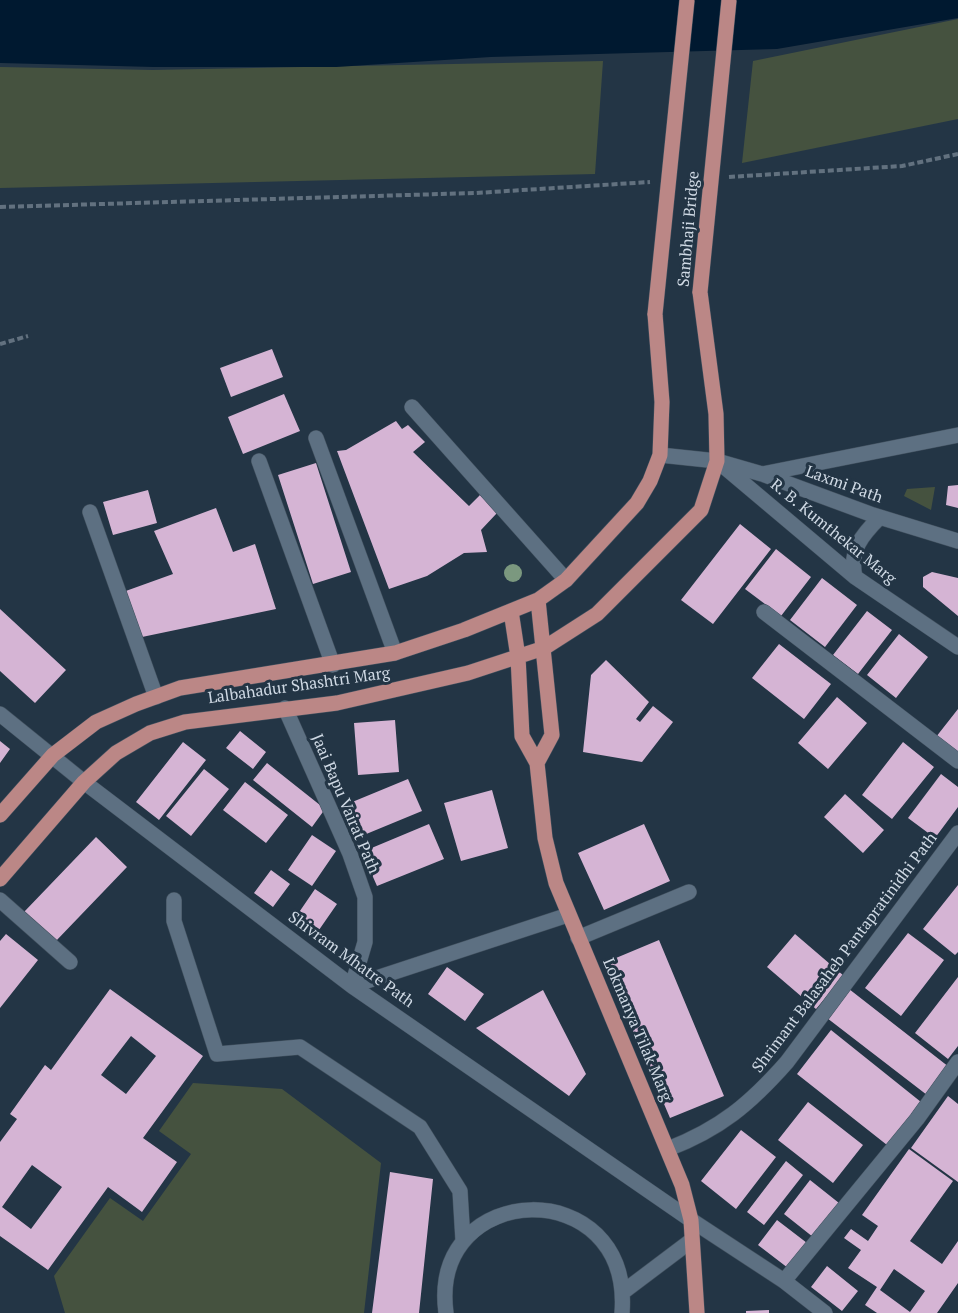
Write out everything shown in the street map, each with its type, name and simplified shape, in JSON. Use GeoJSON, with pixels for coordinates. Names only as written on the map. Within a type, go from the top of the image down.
{"type":"FeatureCollection","features":[{"type":"Feature","properties":{"kind":"main road","name":"Sambhaji Bridge"},"geometry":{"type":"LineString","coordinates":[[660,455],[662,402],[655,314],[687,0]]}},
{"type":"Feature","properties":{"kind":"main road","name":"Sambhaji Bridge"},"geometry":{"type":"LineString","coordinates":[[717,461],[716,414],[700,292],[729,0]]}},
{"type":"Feature","properties":{"kind":"main road","name":"Lalbahadur Shashtri Marg"},"geometry":{"type":"LineString","coordinates":[[0,815],[53,755],[96,722],[156,697],[180,688],[242,676],[333,665],[395,653],[464,630],[538,600],[566,580],[637,503],[650,481],[660,455]]}},
{"type":"Feature","properties":{"kind":"main road","name":"Lalbahadur Shashtri Marg"},"geometry":{"type":"LineString","coordinates":[[0,879],[84,782],[116,753],[150,733],[185,722],[337,703],[409,688],[544,648],[597,614],[701,510],[717,461]]}},
{"type":"Feature","properties":{"kind":"main road"},"geometry":{"type":"LineString","coordinates":[[537,763],[552,735],[538,600]]}},
{"type":"Feature","properties":{"kind":"main road","name":"Lokmanya Tilak Marg"},"geometry":{"type":"LineString","coordinates":[[511,611],[518,657],[522,736],[537,763],[545,838],[567,915],[682,1185],[691,1220],[697,1313]]}},
{"type":"Feature","properties":{"kind":"street"},"geometry":{"type":"LineString","coordinates":[[412,407],[566,580]]}},
{"type":"Feature","properties":{"kind":"street"},"geometry":{"type":"LineString","coordinates":[[762,474],[958,435]]}},
{"type":"Feature","properties":{"kind":"street"},"geometry":{"type":"LineString","coordinates":[[316,438],[395,653]]}},
{"type":"Feature","properties":{"kind":"street","name":"Laxmi Path"},"geometry":{"type":"LineString","coordinates":[[660,455],[717,461],[762,474],[880,517],[958,541]]}},
{"type":"Feature","properties":{"kind":"street"},"geometry":{"type":"LineString","coordinates":[[259,461],[333,665]]}},
{"type":"Feature","properties":{"kind":"street","name":"R. B. Kumthekar Marg"},"geometry":{"type":"LineString","coordinates":[[717,461],[855,577],[958,647]]}},
{"type":"Feature","properties":{"kind":"street"},"geometry":{"type":"LineString","coordinates":[[90,512],[156,697]]}},
{"type":"Feature","properties":{"kind":"street"},"geometry":{"type":"LineString","coordinates":[[855,577],[852,562],[855,549],[863,534],[880,517]]}},
{"type":"Feature","properties":{"kind":"street"},"geometry":{"type":"LineString","coordinates":[[764,612],[958,761]]}},
{"type":"Feature","properties":{"kind":"street","name":"Jaai Bapu Vairat Path"},"geometry":{"type":"LineString","coordinates":[[285,708],[350,854],[364,897],[365,942],[352,986]]}},
{"type":"Feature","properties":{"kind":"street","name":"Shivram Mhatre Path"},"geometry":{"type":"LineString","coordinates":[[0,714],[84,782],[352,986],[691,1220],[784,1281],[825,1313]]}},
{"type":"Feature","properties":{"kind":"street","name":"Shrimant Balasaheb Pantapratinidhi Path"},"geometry":{"type":"LineString","coordinates":[[668,1149],[696,1138],[726,1121],[757,1096],[787,1062],[958,833]]}},
{"type":"Feature","properties":{"kind":"street"},"geometry":{"type":"LineString","coordinates":[[578,939],[689,892]]}},
{"type":"Feature","properties":{"kind":"street"},"geometry":{"type":"LineString","coordinates":[[0,900],[70,962]]}},
{"type":"Feature","properties":{"kind":"street"},"geometry":{"type":"LineString","coordinates":[[174,900],[174,921],[216,1054],[300,1047],[420,1127],[460,1191],[464,1241]]}},
{"type":"Feature","properties":{"kind":"street"},"geometry":{"type":"LineString","coordinates":[[352,986],[567,915]]}},
{"type":"Feature","properties":{"kind":"street"},"geometry":{"type":"LineString","coordinates":[[784,1281],[917,1119],[958,1062]]}},
{"type":"Feature","properties":{"kind":"street"},"geometry":{"type":"LineString","coordinates":[[446,1313],[444,1295],[449,1266],[464,1241],[486,1221],[515,1210],[545,1209],[574,1218],[599,1236],[616,1262],[623,1292],[622,1313]]}},
{"type":"Feature","properties":{"kind":"street"},"geometry":{"type":"LineString","coordinates":[[623,1292],[692,1240]]}},
{"type":"Feature","properties":{"kind":"path"},"geometry":{"type":"LineString","coordinates":[[725,177],[902,166],[958,154]]}},
{"type":"Feature","properties":{"kind":"path"},"geometry":{"type":"LineString","coordinates":[[0,207],[476,193],[654,182]]}},
{"type":"Feature","properties":{"kind":"path"},"geometry":{"type":"LineString","coordinates":[[0,344],[28,336]]}},
{"type":"Feature","properties":{"kind":"green space"},"geometry":{"type":"Polygon","coordinates":[[[958,19],[958,119],[742,163],[753,61],[958,19]]]}},
{"type":"Feature","properties":{"kind":"green space"},"geometry":{"type":"Polygon","coordinates":[[[603,61],[595,174],[0,188],[0,67],[153,70],[603,61]]]}},
{"type":"Feature","properties":{"kind":"green space"},"geometry":{"type":"Polygon","coordinates":[[[935,487],[931,510],[904,496],[907,489],[935,487]]]}},
{"type":"Feature","properties":{"kind":"green space"},"geometry":{"type":"Polygon","coordinates":[[[193,1083],[282,1089],[381,1163],[364,1313],[65,1313],[54,1276],[110,1198],[143,1221],[191,1154],[159,1131],[193,1083]]]}},
{"type":"Feature","properties":{"kind":"water"},"geometry":{"type":"Polygon","coordinates":[[[0,0],[958,0],[958,18],[777,49],[491,57],[336,67],[153,67],[0,63],[0,0]]]}},
{"type":"Feature","properties":{"kind":"building"},"geometry":{"type":"Polygon","coordinates":[[[272,349],[283,377],[231,397],[220,368],[272,349]]]}},
{"type":"Feature","properties":{"kind":"building"},"geometry":{"type":"Polygon","coordinates":[[[284,394],[300,431],[243,454],[228,417],[284,394]]]}},
{"type":"Feature","properties":{"kind":"building"},"geometry":{"type":"Polygon","coordinates":[[[396,421],[402,429],[408,425],[425,442],[413,452],[469,506],[480,495],[497,513],[481,530],[487,552],[464,553],[427,576],[389,589],[337,451],[346,450],[396,421]]]}},
{"type":"Feature","properties":{"kind":"building"},"geometry":{"type":"Polygon","coordinates":[[[316,463],[351,572],[313,584],[278,475],[316,463]]]}},
{"type":"Feature","properties":{"kind":"building"},"geometry":{"type":"Polygon","coordinates":[[[958,485],[958,508],[946,505],[948,486],[958,485]]]}},
{"type":"Feature","properties":{"kind":"building"},"geometry":{"type":"Polygon","coordinates":[[[148,490],[157,523],[113,535],[103,502],[148,490]]]}},
{"type":"Feature","properties":{"kind":"building"},"geometry":{"type":"Polygon","coordinates":[[[216,508],[233,552],[255,544],[276,609],[142,637],[123,592],[173,574],[154,531],[216,508]]]}},
{"type":"Feature","properties":{"kind":"building"},"geometry":{"type":"Polygon","coordinates":[[[740,524],[771,549],[713,624],[681,600],[740,524]]]}},
{"type":"Feature","properties":{"kind":"building"},"geometry":{"type":"Polygon","coordinates":[[[776,549],[811,577],[781,616],[745,589],[776,549]]]}},
{"type":"Feature","properties":{"kind":"building"},"geometry":{"type":"Polygon","coordinates":[[[932,572],[958,578],[958,616],[923,587],[923,577],[932,572]]]}},
{"type":"Feature","properties":{"kind":"building"},"geometry":{"type":"Polygon","coordinates":[[[822,578],[857,605],[825,647],[790,620],[822,578]]]}},
{"type":"Feature","properties":{"kind":"building"},"geometry":{"type":"Polygon","coordinates":[[[0,609],[66,670],[35,703],[0,671],[0,609]]]}},
{"type":"Feature","properties":{"kind":"building"},"geometry":{"type":"Polygon","coordinates":[[[867,611],[892,630],[858,674],[833,655],[867,611]]]}},
{"type":"Feature","properties":{"kind":"building"},"geometry":{"type":"Polygon","coordinates":[[[899,634],[928,657],[896,698],[867,675],[899,634]]]}},
{"type":"Feature","properties":{"kind":"building"},"geometry":{"type":"Polygon","coordinates":[[[779,644],[831,684],[804,719],[752,678],[779,644]]]}},
{"type":"Feature","properties":{"kind":"building"},"geometry":{"type":"Polygon","coordinates":[[[606,660],[649,702],[636,719],[640,722],[653,706],[673,722],[642,762],[583,752],[591,675],[606,660]]]}},
{"type":"Feature","properties":{"kind":"building"},"geometry":{"type":"Polygon","coordinates":[[[837,697],[867,723],[828,769],[798,743],[837,697]]]}},
{"type":"Feature","properties":{"kind":"building"},"geometry":{"type":"Polygon","coordinates":[[[958,709],[958,754],[936,737],[958,709]]]}},
{"type":"Feature","properties":{"kind":"building"},"geometry":{"type":"Polygon","coordinates":[[[395,720],[399,772],[358,775],[354,723],[395,720]]]}},
{"type":"Feature","properties":{"kind":"building"},"geometry":{"type":"Polygon","coordinates":[[[240,731],[266,752],[253,769],[226,748],[240,731]]]}},
{"type":"Feature","properties":{"kind":"building"},"geometry":{"type":"Polygon","coordinates":[[[0,741],[10,749],[0,763],[0,741]]]}},
{"type":"Feature","properties":{"kind":"building"},"geometry":{"type":"Polygon","coordinates":[[[183,742],[206,760],[159,820],[136,802],[183,742]]]}},
{"type":"Feature","properties":{"kind":"building"},"geometry":{"type":"Polygon","coordinates":[[[903,742],[934,767],[892,819],[862,795],[903,742]]]}},
{"type":"Feature","properties":{"kind":"building"},"geometry":{"type":"Polygon","coordinates":[[[267,763],[325,809],[312,827],[253,780],[267,763]]]}},
{"type":"Feature","properties":{"kind":"building"},"geometry":{"type":"Polygon","coordinates":[[[204,769],[229,789],[191,836],[166,816],[204,769]]]}},
{"type":"Feature","properties":{"kind":"building"},"geometry":{"type":"Polygon","coordinates":[[[941,774],[958,787],[958,807],[935,838],[908,818],[941,774]]]}},
{"type":"Feature","properties":{"kind":"building"},"geometry":{"type":"Polygon","coordinates":[[[408,779],[422,811],[359,837],[345,805],[408,779]]]}},
{"type":"Feature","properties":{"kind":"building"},"geometry":{"type":"Polygon","coordinates":[[[245,782],[288,815],[266,843],[223,810],[245,782]]]}},
{"type":"Feature","properties":{"kind":"building"},"geometry":{"type":"Polygon","coordinates":[[[492,790],[508,848],[461,861],[444,803],[492,790]]]}},
{"type":"Feature","properties":{"kind":"building"},"geometry":{"type":"Polygon","coordinates":[[[845,794],[884,830],[863,853],[824,817],[845,794]]]}},
{"type":"Feature","properties":{"kind":"building"},"geometry":{"type":"Polygon","coordinates":[[[429,824],[444,859],[377,886],[362,852],[429,824]]]}},
{"type":"Feature","properties":{"kind":"building"},"geometry":{"type":"Polygon","coordinates":[[[644,824],[670,881],[604,910],[578,853],[644,824]]]}},
{"type":"Feature","properties":{"kind":"building"},"geometry":{"type":"Polygon","coordinates":[[[312,835],[336,851],[312,886],[288,870],[312,835]]]}},
{"type":"Feature","properties":{"kind":"building"},"geometry":{"type":"Polygon","coordinates":[[[96,837],[127,867],[55,942],[24,912],[96,837]]]}},
{"type":"Feature","properties":{"kind":"building"},"geometry":{"type":"Polygon","coordinates":[[[271,870],[290,884],[273,907],[254,893],[271,870]]]}},
{"type":"Feature","properties":{"kind":"building"},"geometry":{"type":"Polygon","coordinates":[[[958,885],[958,952],[955,955],[923,929],[958,885]]]}},
{"type":"Feature","properties":{"kind":"building"},"geometry":{"type":"Polygon","coordinates":[[[315,889],[337,904],[312,940],[291,924],[315,889]]]}},
{"type":"Feature","properties":{"kind":"building"},"geometry":{"type":"Polygon","coordinates":[[[908,933],[944,960],[901,1016],[865,988],[908,933]]]}},
{"type":"Feature","properties":{"kind":"building"},"geometry":{"type":"Polygon","coordinates":[[[6,934],[38,960],[0,1008],[0,941],[6,934]]]}},
{"type":"Feature","properties":{"kind":"building"},"geometry":{"type":"Polygon","coordinates":[[[795,934],[844,976],[816,1009],[767,967],[795,934]]]}},
{"type":"Feature","properties":{"kind":"building"},"geometry":{"type":"Polygon","coordinates":[[[659,940],[724,1096],[670,1118],[604,963],[659,940]]]}},
{"type":"Feature","properties":{"kind":"building"},"geometry":{"type":"Polygon","coordinates":[[[447,967],[484,994],[465,1021],[428,994],[447,967]]]}},
{"type":"Feature","properties":{"kind":"building"},"geometry":{"type":"Polygon","coordinates":[[[958,977],[958,1046],[948,1059],[915,1033],[958,977]]]}},
{"type":"Feature","properties":{"kind":"building"},"geometry":{"type":"Polygon","coordinates":[[[110,989],[203,1056],[143,1138],[177,1162],[142,1212],[108,1187],[48,1270],[0,1236],[0,1142],[17,1119],[10,1114],[45,1065],[51,1070],[110,989]],[[131,1036],[101,1075],[126,1094],[156,1056],[131,1036]],[[32,1165],[2,1207],[31,1229],[62,1187],[32,1165]]]}},
{"type":"Feature","properties":{"kind":"building"},"geometry":{"type":"Polygon","coordinates":[[[849,989],[949,1067],[927,1095],[827,1018],[849,989]]]}},
{"type":"Feature","properties":{"kind":"building"},"geometry":{"type":"Polygon","coordinates":[[[543,990],[586,1074],[569,1096],[476,1028],[543,990]]]}},
{"type":"Feature","properties":{"kind":"building"},"geometry":{"type":"Polygon","coordinates":[[[831,1030],[921,1102],[887,1145],[797,1074],[831,1030]]]}},
{"type":"Feature","properties":{"kind":"building"},"geometry":{"type":"Polygon","coordinates":[[[948,1096],[958,1104],[958,1182],[911,1148],[948,1096]]]}},
{"type":"Feature","properties":{"kind":"building"},"geometry":{"type":"Polygon","coordinates":[[[808,1102],[863,1145],[833,1183],[778,1140],[808,1102]]]}},
{"type":"Feature","properties":{"kind":"building"},"geometry":{"type":"Polygon","coordinates":[[[741,1130],[776,1157],[736,1209],[701,1181],[741,1130]]]}},
{"type":"Feature","properties":{"kind":"building"},"geometry":{"type":"Polygon","coordinates":[[[909,1149],[953,1181],[910,1241],[942,1264],[958,1241],[958,1283],[937,1313],[877,1313],[865,1305],[877,1287],[848,1268],[861,1250],[844,1238],[851,1229],[868,1241],[878,1226],[862,1215],[909,1149]],[[894,1269],[880,1290],[910,1312],[925,1291],[894,1269]]]}},
{"type":"Feature","properties":{"kind":"building"},"geometry":{"type":"Polygon","coordinates":[[[786,1161],[803,1175],[764,1225],[747,1212],[786,1161]]]}},
{"type":"Feature","properties":{"kind":"building"},"geometry":{"type":"Polygon","coordinates":[[[390,1172],[433,1179],[419,1313],[372,1313],[390,1172]]]}},
{"type":"Feature","properties":{"kind":"building"},"geometry":{"type":"Polygon","coordinates":[[[810,1180],[839,1203],[813,1237],[784,1214],[810,1180]]]}},
{"type":"Feature","properties":{"kind":"building"},"geometry":{"type":"Polygon","coordinates":[[[777,1220],[807,1243],[788,1268],[758,1245],[777,1220]]]}},
{"type":"Feature","properties":{"kind":"building"},"geometry":{"type":"Polygon","coordinates":[[[827,1266],[858,1291],[842,1311],[811,1287],[827,1266]]]}},
{"type":"Feature","properties":{"kind":"building"},"geometry":{"type":"Polygon","coordinates":[[[769,1310],[769,1313],[746,1313],[746,1311],[769,1310]]]}}]}
